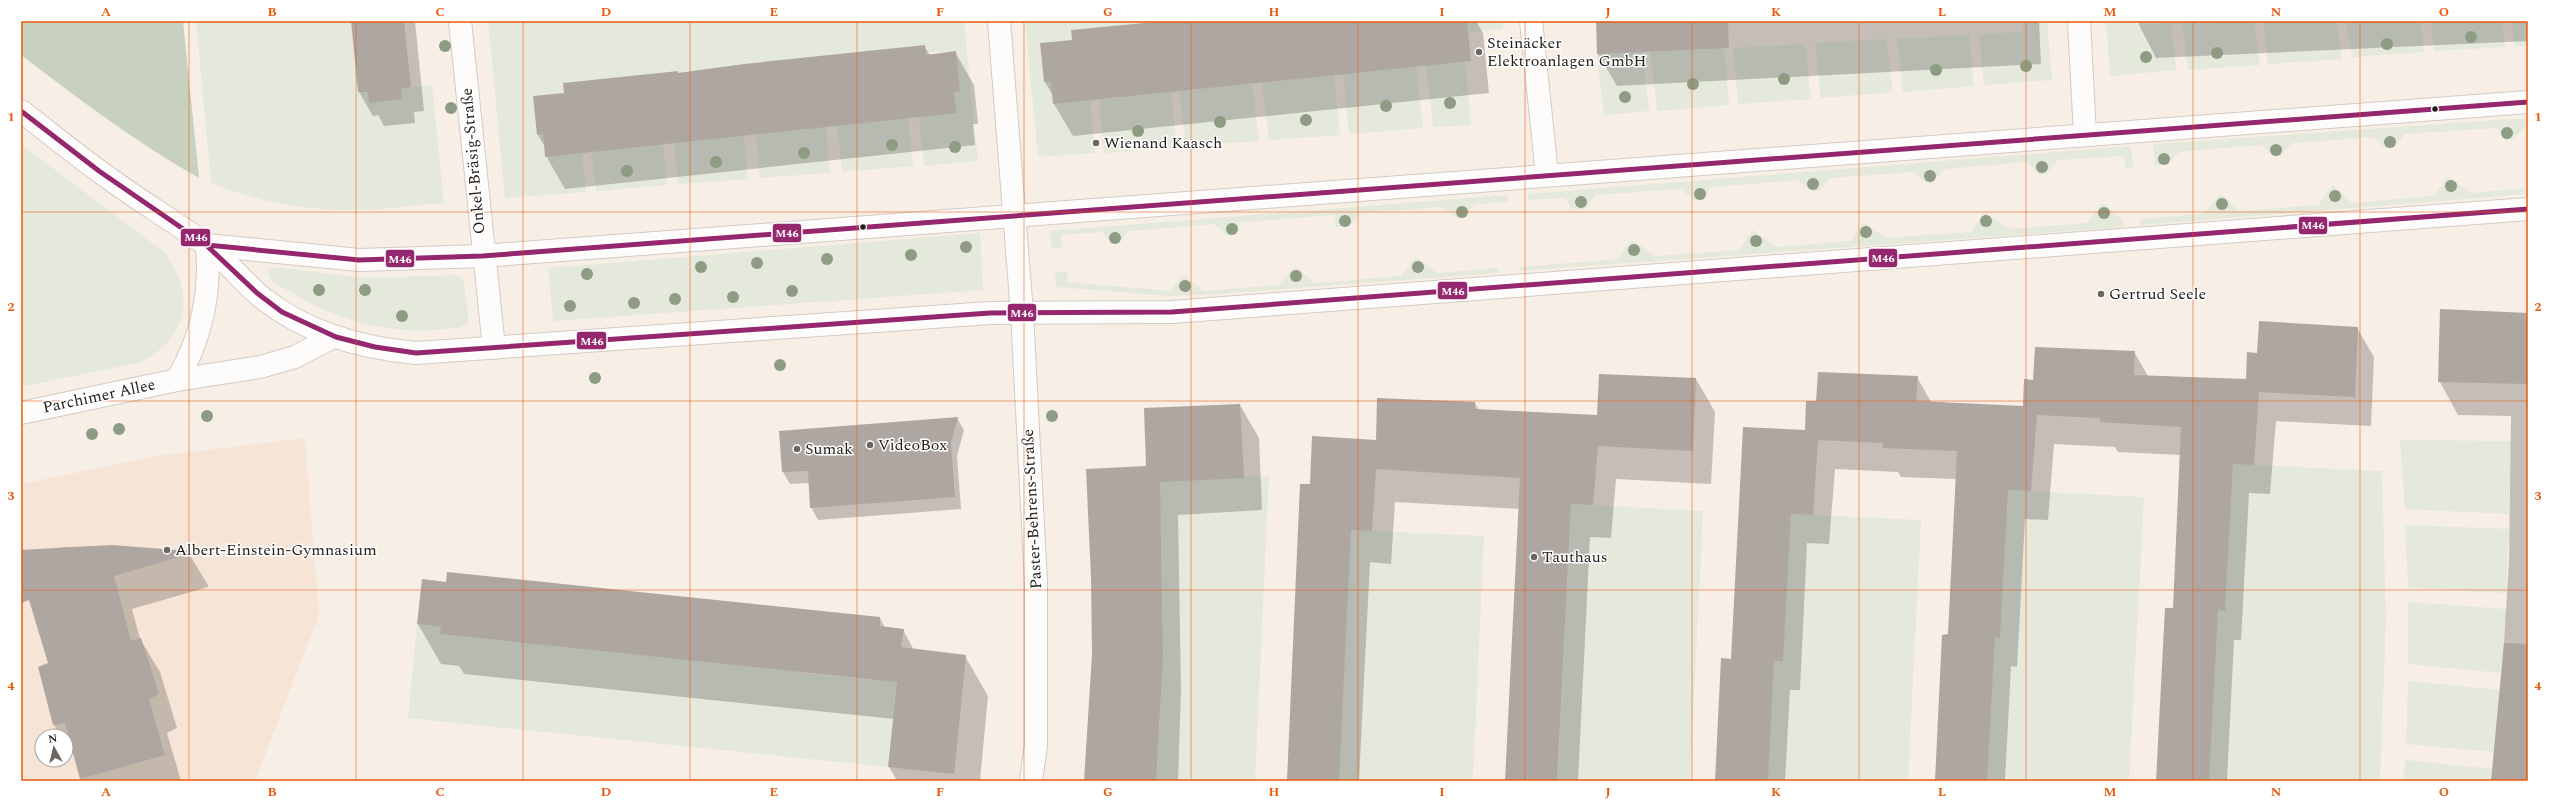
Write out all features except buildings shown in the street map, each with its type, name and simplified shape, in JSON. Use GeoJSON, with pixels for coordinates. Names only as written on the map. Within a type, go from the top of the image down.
{"type":"FeatureCollection","features":[{"type":"Feature","properties":{"kind":"street","name":"Onkel-Bräsig-Straße"},"geometry":{"type":"LineString","coordinates":[[460,21],[482,256],[494,348]]}},
{"type":"Feature","properties":{"kind":"street","name":"Paster-Behrens-Straße"},"geometry":{"type":"LineString","coordinates":[[1000,21],[1022,313],[1036,583],[1036,745],[1032,781]]}},
{"type":"Feature","properties":{"kind":"street"},"geometry":{"type":"LineString","coordinates":[[1531,21],[1547,175]]}},
{"type":"Feature","properties":{"kind":"street"},"geometry":{"type":"LineString","coordinates":[[2079,21],[2085,135]]}},
{"type":"Feature","properties":{"kind":"street"},"geometry":{"type":"LineString","coordinates":[[207,245],[359,260],[482,256],[2528,102]]}},
{"type":"Feature","properties":{"kind":"street"},"geometry":{"type":"LineString","coordinates":[[21,111],[110,180],[207,245],[265,300],[309,327],[333,337],[386,350],[416,353],[990,312],[1179,312],[2528,209]]}},
{"type":"Feature","properties":{"kind":"street","name":"Parchimer Allee"},"geometry":{"type":"LineString","coordinates":[[177,380],[193,348],[204,315],[208,280],[207,245]]}},
{"type":"Feature","properties":{"kind":"street","name":"Parchimer Allee"},"geometry":{"type":"LineString","coordinates":[[21,413],[177,380],[260,367],[295,357],[333,337]]}},
{"type":"Feature","properties":{"kind":"shaded area"},"geometry":{"type":"Polygon","coordinates":[[[196,21],[351,21],[358,92],[368,92],[370,102],[402,99],[401,89],[432,85],[444,203],[357,210],[315,208],[294,206],[253,197],[211,183],[196,21]]]}},
{"type":"Feature","properties":{"kind":"shaded area"},"geometry":{"type":"Polygon","coordinates":[[[488,21],[964,21],[978,161],[924,166],[919,117],[957,113],[954,92],[960,91],[956,51],[744,64],[726,66],[679,80],[678,71],[646,74],[598,89],[596,79],[564,83],[564,93],[533,96],[537,135],[543,134],[545,157],[582,153],[586,192],[505,198],[488,21]]]}},
{"type":"Feature","properties":{"kind":"shaded area"},"geometry":{"type":"Polygon","coordinates":[[[1025,21],[1165,21],[1071,30],[1072,40],[1040,43],[1044,82],[1051,82],[1053,104],[1090,100],[1095,153],[1038,157],[1025,21]]]}},
{"type":"Feature","properties":{"kind":"shaded area"},"geometry":{"type":"Polygon","coordinates":[[[1467,21],[1502,21],[1503,29],[1468,32],[1467,21]]]}},
{"type":"Feature","properties":{"kind":"shaded area"},"geometry":{"type":"Polygon","coordinates":[[[2023,21],[2047,21],[2052,80],[1984,85],[1979,34],[2023,32],[2023,21]]]}},
{"type":"Feature","properties":{"kind":"shaded area"},"geometry":{"type":"Polygon","coordinates":[[[2106,21],[2136,21],[2136,25],[2171,23],[2176,70],[2110,76],[2106,21]]]}},
{"type":"Feature","properties":{"kind":"shaded area"},"geometry":{"type":"Polygon","coordinates":[[[2254,21],[2260,65],[2188,70],[2182,23],[2254,21]]]}},
{"type":"Feature","properties":{"kind":"shaded area"},"geometry":{"type":"Polygon","coordinates":[[[2263,21],[2336,21],[2342,59],[2268,64],[2263,21]]]}},
{"type":"Feature","properties":{"kind":"shaded area"},"geometry":{"type":"Polygon","coordinates":[[[2346,21],[2420,21],[2424,52],[2352,57],[2346,21]]]}},
{"type":"Feature","properties":{"kind":"shaded area"},"geometry":{"type":"Polygon","coordinates":[[[2431,21],[2502,21],[2505,47],[2434,51],[2431,21]]]}},
{"type":"Feature","properties":{"kind":"shaded area"},"geometry":{"type":"Polygon","coordinates":[[[2511,21],[2528,21],[2528,45],[2514,47],[2511,21]]]}},
{"type":"Feature","properties":{"kind":"shaded area"},"geometry":{"type":"Polygon","coordinates":[[[1969,35],[1974,86],[1903,92],[1897,39],[1969,35]]]}},
{"type":"Feature","properties":{"kind":"shaded area"},"geometry":{"type":"Polygon","coordinates":[[[1886,39],[1893,92],[1821,98],[1815,43],[1886,39]]]}},
{"type":"Feature","properties":{"kind":"shaded area"},"geometry":{"type":"Polygon","coordinates":[[[1805,44],[1811,99],[1738,104],[1733,48],[1805,44]]]}},
{"type":"Feature","properties":{"kind":"shaded area"},"geometry":{"type":"Polygon","coordinates":[[[1724,48],[1729,105],[1657,111],[1650,52],[1724,48]]]}},
{"type":"Feature","properties":{"kind":"shaded area"},"geometry":{"type":"Polygon","coordinates":[[[1642,52],[1649,111],[1604,115],[1597,54],[1642,52]]]}},
{"type":"Feature","properties":{"kind":"shaded area"},"geometry":{"type":"Polygon","coordinates":[[[1465,62],[1471,125],[1433,127],[1426,65],[1465,62]]]}},
{"type":"Feature","properties":{"kind":"shaded area"},"geometry":{"type":"Polygon","coordinates":[[[1416,67],[1423,128],[1349,134],[1343,74],[1416,67]]]}},
{"type":"Feature","properties":{"kind":"shaded area"},"geometry":{"type":"Polygon","coordinates":[[[1334,75],[1340,135],[1269,140],[1262,83],[1334,75]]]}},
{"type":"Feature","properties":{"kind":"shaded area"},"geometry":{"type":"Polygon","coordinates":[[[1252,84],[1259,141],[1186,146],[1179,91],[1252,84]]]}},
{"type":"Feature","properties":{"kind":"shaded area"},"geometry":{"type":"Polygon","coordinates":[[[1171,92],[1177,147],[1104,153],[1099,100],[1171,92]]]}},
{"type":"Feature","properties":{"kind":"shaded area"},"geometry":{"type":"Polygon","coordinates":[[[908,117],[913,166],[842,172],[837,125],[908,117]]]}},
{"type":"Feature","properties":{"kind":"shaded area"},"geometry":{"type":"Polygon","coordinates":[[[2528,118],[2528,125],[2512,139],[2505,140],[2497,128],[2405,134],[2395,147],[2384,148],[2373,137],[2292,143],[2281,156],[2274,157],[2261,145],[2179,152],[2167,165],[2155,165],[2153,144],[2528,118]]]}},
{"type":"Feature","properties":{"kind":"shaded area"},"geometry":{"type":"Polygon","coordinates":[[[826,126],[830,173],[760,178],[756,134],[826,126]]]}},
{"type":"Feature","properties":{"kind":"shaded area"},"geometry":{"type":"Polygon","coordinates":[[[744,135],[748,179],[678,184],[674,143],[744,135]]]}},
{"type":"Feature","properties":{"kind":"shaded area"},"geometry":{"type":"Polygon","coordinates":[[[21,144],[164,252],[174,268],[181,283],[183,299],[182,313],[178,327],[169,340],[157,352],[141,362],[21,387],[21,144]]]}},
{"type":"Feature","properties":{"kind":"shaded area"},"geometry":{"type":"Polygon","coordinates":[[[663,144],[667,185],[596,191],[592,151],[663,144]]]}},
{"type":"Feature","properties":{"kind":"shaded area"},"geometry":{"type":"Polygon","coordinates":[[[2131,146],[2133,167],[2125,168],[2124,156],[2058,160],[2046,174],[2040,175],[2028,162],[1944,169],[1932,183],[1926,183],[1913,172],[1831,178],[1819,191],[1812,191],[1797,180],[1712,187],[1701,200],[1694,200],[1681,189],[1596,195],[1586,209],[1571,209],[1565,198],[1529,200],[1528,194],[2131,146]]]}},
{"type":"Feature","properties":{"kind":"shaded area"},"geometry":{"type":"Polygon","coordinates":[[[2448,177],[2472,193],[2528,188],[2528,194],[2140,225],[2140,219],[2203,214],[2221,194],[2240,211],[2318,205],[2333,185],[2352,203],[2434,196],[2448,177]]]}},
{"type":"Feature","properties":{"kind":"shaded area"},"geometry":{"type":"Polygon","coordinates":[[[1508,195],[1509,202],[1475,204],[1463,218],[1457,218],[1443,207],[1361,213],[1349,226],[1336,227],[1335,215],[1242,222],[1233,235],[1228,236],[1214,224],[1129,231],[1118,243],[1112,244],[1102,232],[1061,235],[1062,248],[1052,248],[1050,231],[1508,195]]]}},
{"type":"Feature","properties":{"kind":"shaded area"},"geometry":{"type":"Polygon","coordinates":[[[2103,203],[2123,220],[2124,227],[1520,271],[1520,267],[1617,259],[1632,240],[1655,256],[1739,250],[1753,230],[1776,247],[1850,241],[1863,222],[1886,238],[1971,232],[1985,213],[2010,229],[2087,223],[2103,203]]]}},
{"type":"Feature","properties":{"kind":"shaded area"},"geometry":{"type":"Polygon","coordinates":[[[980,233],[983,290],[553,321],[548,268],[980,233]]]}},
{"type":"Feature","properties":{"kind":"shaded area"},"geometry":{"type":"Polygon","coordinates":[[[1416,257],[1437,273],[1498,268],[1498,273],[1204,295],[1170,296],[1056,287],[1055,272],[1067,271],[1068,282],[1170,291],[1183,275],[1204,291],[1279,285],[1295,266],[1315,283],[1401,276],[1416,257]]]}},
{"type":"Feature","properties":{"kind":"shaded area"},"geometry":{"type":"Polygon","coordinates":[[[274,267],[365,278],[458,275],[464,281],[469,321],[467,324],[458,328],[406,330],[387,328],[349,319],[331,313],[278,285],[268,276],[268,269],[274,267]]]}},
{"type":"Feature","properties":{"kind":"shaded area","name":"Albert-Einstein-Gymnasium"},"geometry":{"type":"Polygon","coordinates":[[[305,438],[319,615],[255,781],[21,781],[21,484],[157,456],[305,438]]]}},
{"type":"Feature","properties":{"kind":"shaded area"},"geometry":{"type":"Polygon","coordinates":[[[2400,440],[2511,441],[2509,514],[2405,509],[2400,440]]]}},
{"type":"Feature","properties":{"kind":"shaded area"},"geometry":{"type":"Polygon","coordinates":[[[2233,464],[2382,471],[2386,619],[2380,781],[2209,781],[2218,610],[2225,611],[2233,464]]]}},
{"type":"Feature","properties":{"kind":"shaded area"},"geometry":{"type":"Polygon","coordinates":[[[1269,476],[1255,781],[1156,781],[1162,656],[1161,532],[1150,532],[1147,482],[1269,476]]]}},
{"type":"Feature","properties":{"kind":"shaded area"},"geometry":{"type":"Polygon","coordinates":[[[2008,490],[2144,497],[2129,781],[1987,781],[1995,637],[2000,637],[2008,490]]]}},
{"type":"Feature","properties":{"kind":"shaded area"},"geometry":{"type":"Polygon","coordinates":[[[1571,504],[1703,511],[1690,781],[1558,781],[1571,504]]]}},
{"type":"Feature","properties":{"kind":"shaded area"},"geometry":{"type":"Polygon","coordinates":[[[1791,514],[1921,520],[1908,781],[1768,781],[1774,661],[1783,661],[1791,514]]]}},
{"type":"Feature","properties":{"kind":"shaded area"},"geometry":{"type":"Polygon","coordinates":[[[2405,525],[2509,529],[2506,593],[2408,588],[2405,525]]]}},
{"type":"Feature","properties":{"kind":"shaded area"},"geometry":{"type":"Polygon","coordinates":[[[1351,530],[1484,536],[1473,781],[1339,781],[1351,530]]]}},
{"type":"Feature","properties":{"kind":"shaded area"},"geometry":{"type":"Polygon","coordinates":[[[2408,602],[2506,609],[2501,673],[2408,664],[2408,602]]]}},
{"type":"Feature","properties":{"kind":"shaded area"},"geometry":{"type":"Polygon","coordinates":[[[417,624],[441,627],[440,634],[514,642],[561,639],[561,647],[635,655],[680,652],[679,659],[754,667],[755,659],[801,664],[800,673],[872,680],[874,671],[897,674],[888,767],[408,718],[417,624]]]}},
{"type":"Feature","properties":{"kind":"shaded area"},"geometry":{"type":"Polygon","coordinates":[[[2408,681],[2500,690],[2494,752],[2406,744],[2408,681]]]}},
{"type":"Feature","properties":{"kind":"shaded area"},"geometry":{"type":"Polygon","coordinates":[[[2405,760],[2492,769],[2491,781],[2404,781],[2405,760]]]}},
{"type":"Feature","properties":{"kind":"green space"},"geometry":{"type":"Polygon","coordinates":[[[21,21],[183,21],[199,178],[130,135],[21,55],[21,21]]]}},
{"type":"Feature","properties":{"kind":"transit line","name":"M46"},"geometry":{"type":"LineString","coordinates":[[207,245],[359,260],[482,256],[2528,102]]}},
{"type":"Feature","properties":{"kind":"transit line","name":"M46"},"geometry":{"type":"LineString","coordinates":[[21,111],[99,171],[205,244],[257,293],[282,312],[336,337],[375,347],[416,353],[990,313],[1172,312],[2528,209]]}},
{"type":"Feature","properties":{"kind":"place","name":"Steinäcker Elektroanlagen GmbH"},"geometry":{"type":"Point","coordinates":[1479,52]}},
{"type":"Feature","properties":{"kind":"place","name":"Wienand Kaasch"},"geometry":{"type":"Point","coordinates":[1096,143]}},
{"type":"Feature","properties":{"kind":"place","name":"Gertrud Seele"},"geometry":{"type":"Point","coordinates":[2101,294]}},
{"type":"Feature","properties":{"kind":"place","name":"VideoBox"},"geometry":{"type":"Point","coordinates":[870,445]}},
{"type":"Feature","properties":{"kind":"place","name":"Sumak"},"geometry":{"type":"Point","coordinates":[797,449]}},
{"type":"Feature","properties":{"kind":"place","name":"Albert-Einstein-Gymnasium"},"geometry":{"type":"Point","coordinates":[167,550]}},
{"type":"Feature","properties":{"kind":"place","name":"Tauthaus"},"geometry":{"type":"Point","coordinates":[1534,557]}}]}
